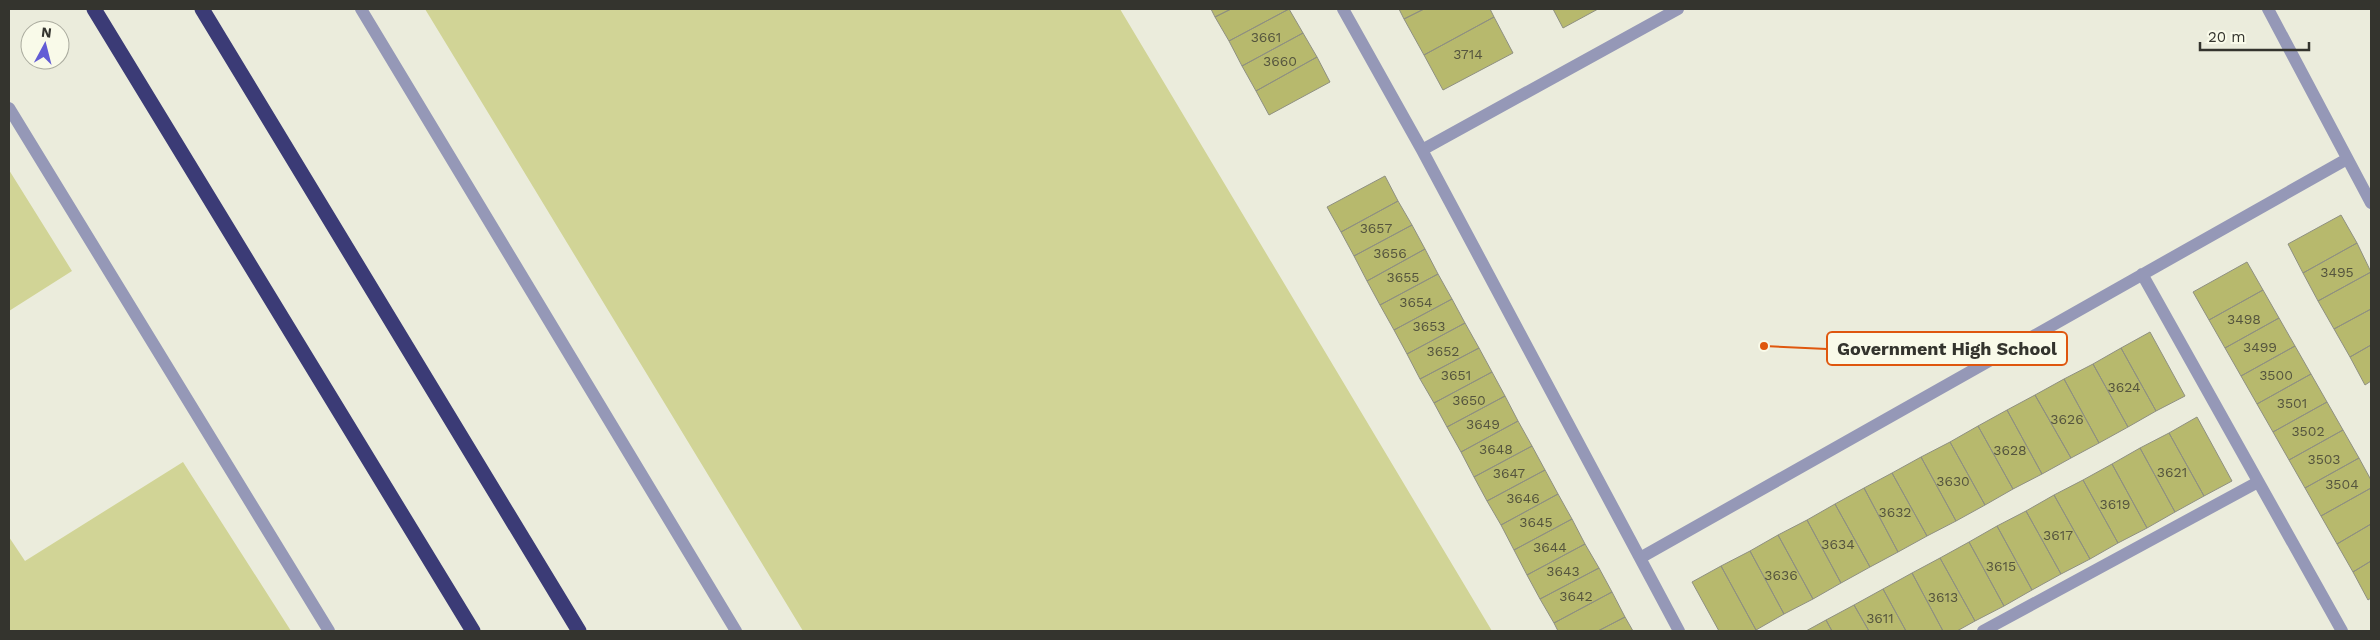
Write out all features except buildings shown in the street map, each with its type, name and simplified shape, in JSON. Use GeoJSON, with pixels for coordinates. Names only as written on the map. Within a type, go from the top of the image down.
{"type":"FeatureCollection","features":[{"type":"Feature","properties":{"kind":"highway"},"geometry":{"type":"LineString","coordinates":[[94,9],[473,631]]}},
{"type":"Feature","properties":{"kind":"highway"},"geometry":{"type":"LineString","coordinates":[[202,9],[579,631]]}},
{"type":"Feature","properties":{"kind":"street"},"geometry":{"type":"LineString","coordinates":[[362,9],[736,631]]}},
{"type":"Feature","properties":{"kind":"street"},"geometry":{"type":"LineString","coordinates":[[1343,9],[1422,150],[1679,631]]}},
{"type":"Feature","properties":{"kind":"street"},"geometry":{"type":"LineString","coordinates":[[1422,150],[1678,9]]}},
{"type":"Feature","properties":{"kind":"street"},"geometry":{"type":"LineString","coordinates":[[2268,9],[2371,203]]}},
{"type":"Feature","properties":{"kind":"street"},"geometry":{"type":"LineString","coordinates":[[9,108],[329,631]]}},
{"type":"Feature","properties":{"kind":"street"},"geometry":{"type":"LineString","coordinates":[[1640,558],[2347,159]]}},
{"type":"Feature","properties":{"kind":"street"},"geometry":{"type":"LineString","coordinates":[[2142,274],[2342,631]]}},
{"type":"Feature","properties":{"kind":"street"},"geometry":{"type":"LineString","coordinates":[[1983,631],[2258,482]]}},
{"type":"Feature","properties":{"kind":"green space"},"geometry":{"type":"Polygon","coordinates":[[[425,9],[1120,9],[1492,631],[803,631],[425,9]]]}},
{"type":"Feature","properties":{"kind":"green space"},"geometry":{"type":"Polygon","coordinates":[[[9,170],[72,271],[9,311],[9,170]]]}},
{"type":"Feature","properties":{"kind":"green space"},"geometry":{"type":"Polygon","coordinates":[[[183,462],[291,631],[9,631],[9,537],[25,561],[183,462]]]}},
{"type":"Feature","properties":{"kind":"place","name":"Government High School"},"geometry":{"type":"Point","coordinates":[1764,346]}}]}
